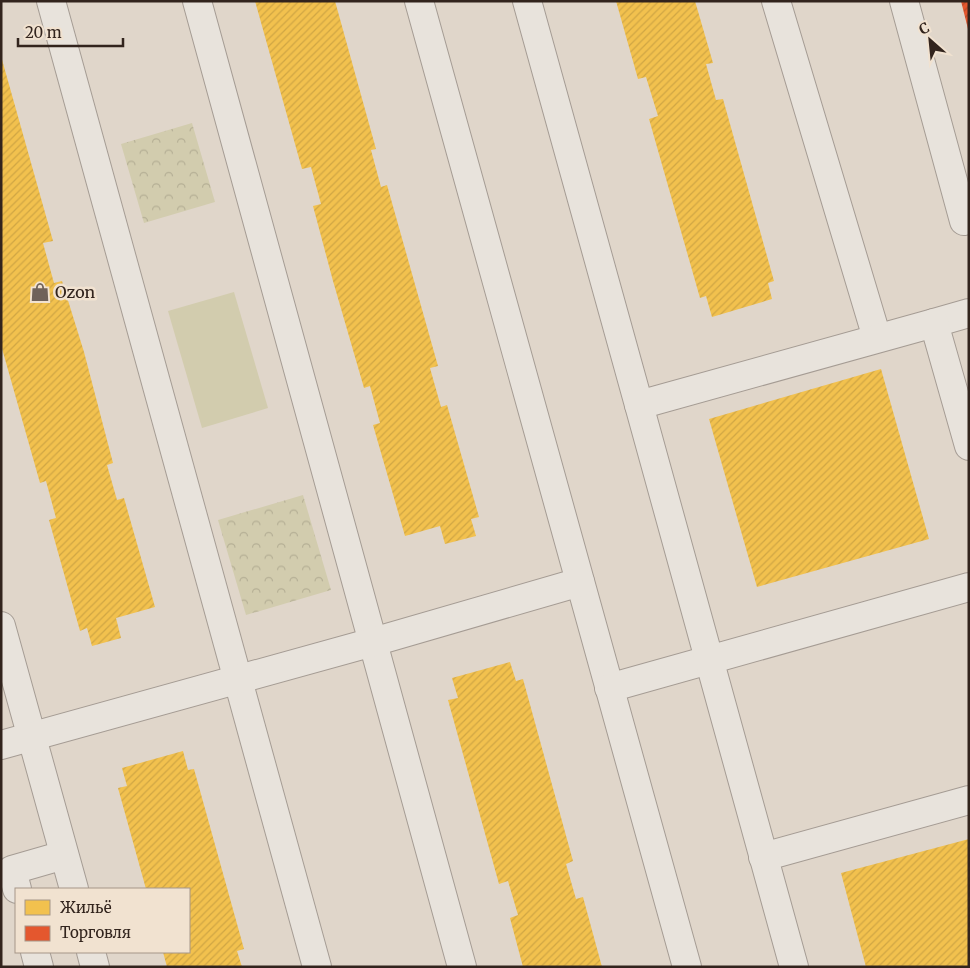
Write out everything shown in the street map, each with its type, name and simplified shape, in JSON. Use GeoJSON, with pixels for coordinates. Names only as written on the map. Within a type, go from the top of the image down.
{"type":"FeatureCollection","features":[{"type":"Feature","properties":{"kind":"lane"},"geometry":{"type":"LineString","coordinates":[[51,1],[317,967]]}},
{"type":"Feature","properties":{"kind":"lane"},"geometry":{"type":"LineString","coordinates":[[197,1],[462,967]]}},
{"type":"Feature","properties":{"kind":"lane"},"geometry":{"type":"LineString","coordinates":[[419,1],[686,967]]}},
{"type":"Feature","properties":{"kind":"lane"},"geometry":{"type":"LineString","coordinates":[[527,1],[794,967]]}},
{"type":"Feature","properties":{"kind":"lane"},"geometry":{"type":"LineString","coordinates":[[776,1],[877,338]]}},
{"type":"Feature","properties":{"kind":"lane"},"geometry":{"type":"LineString","coordinates":[[904,1],[964,220],[969,219]]}},
{"type":"Feature","properties":{"kind":"lane"},"geometry":{"type":"LineString","coordinates":[[639,405],[969,313]]}},
{"type":"Feature","properties":{"kind":"lane"},"geometry":{"type":"LineString","coordinates":[[934,322],[969,446]]}},
{"type":"Feature","properties":{"kind":"lane"},"geometry":{"type":"LineString","coordinates":[[1,745],[373,642],[580,582]]}},
{"type":"Feature","properties":{"kind":"lane"},"geometry":{"type":"LineString","coordinates":[[609,688],[969,587]]}},
{"type":"Feature","properties":{"kind":"lane"},"geometry":{"type":"LineString","coordinates":[[1,626],[74,888]]}},
{"type":"Feature","properties":{"kind":"lane"},"geometry":{"type":"LineString","coordinates":[[763,857],[969,800]]}},
{"type":"Feature","properties":{"kind":"lane"},"geometry":{"type":"LineString","coordinates":[[17,888],[12,870],[64,855]]}},
{"type":"Feature","properties":{"kind":"lane"},"geometry":{"type":"LineString","coordinates":[[35,953],[39,967]]}},
{"type":"Feature","properties":{"kind":"lane"},"geometry":{"type":"LineString","coordinates":[[91,953],[95,967]]}},
{"type":"Feature","properties":{"kind":"green space"},"geometry":{"type":"Polygon","coordinates":[[[192,123],[215,202],[144,223],[121,144],[192,123]]]}},
{"type":"Feature","properties":{"kind":"green space"},"geometry":{"type":"Polygon","coordinates":[[[234,292],[268,408],[202,428],[168,311],[234,292]]]}},
{"type":"Feature","properties":{"kind":"green space"},"geometry":{"type":"Polygon","coordinates":[[[303,495],[331,590],[246,615],[218,520],[303,495]]]}},
{"type":"Feature","properties":{"kind":"building: Жильё"},"geometry":{"type":"Polygon","coordinates":[[[255,1],[335,1],[376,149],[371,150],[381,187],[387,185],[438,366],[430,368],[441,407],[447,405],[479,517],[471,519],[476,536],[445,544],[440,526],[405,536],[373,425],[380,423],[370,386],[364,388],[313,206],[321,204],[311,167],[302,169],[255,1]]]}},
{"type":"Feature","properties":{"kind":"building: Жильё"},"geometry":{"type":"Polygon","coordinates":[[[616,1],[695,1],[713,63],[706,64],[716,100],[723,99],[774,281],[768,283],[772,299],[712,317],[706,296],[700,298],[649,119],[658,116],[646,77],[638,79],[616,1]]]}},
{"type":"Feature","properties":{"kind":"building: Жильё"},"geometry":{"type":"Polygon","coordinates":[[[1,56],[53,241],[43,243],[54,283],[62,281],[84,352],[113,463],[107,465],[117,500],[124,498],[155,607],[116,618],[121,638],[92,646],[87,628],[80,631],[49,520],[56,518],[46,481],[40,483],[1,345],[1,56]]]}},
{"type":"Feature","properties":{"kind":"building: Жильё"},"geometry":{"type":"Polygon","coordinates":[[[881,369],[929,539],[757,587],[709,419],[881,369]]]}},
{"type":"Feature","properties":{"kind":"building: Жильё"},"geometry":{"type":"Polygon","coordinates":[[[510,662],[516,681],[523,679],[573,861],[566,864],[576,899],[583,897],[602,967],[523,967],[510,918],[518,915],[508,881],[499,884],[448,700],[458,698],[452,678],[510,662]]]}},
{"type":"Feature","properties":{"kind":"building: Жильё"},"geometry":{"type":"Polygon","coordinates":[[[183,751],[188,770],[194,769],[244,949],[237,951],[242,967],[167,967],[163,953],[190,953],[190,888],[146,888],[118,788],[127,786],[122,768],[183,751]]]}},
{"type":"Feature","properties":{"kind":"building: Жильё"},"geometry":{"type":"Polygon","coordinates":[[[969,839],[969,967],[866,967],[841,873],[969,839]]]}},
{"type":"Feature","properties":{"kind":"building: Торговля"},"geometry":{"type":"Polygon","coordinates":[[[961,1],[969,1],[969,29],[968,29],[961,1]]]}},
{"type":"Feature","properties":{"kind":"place","name":"Ozon"},"geometry":{"type":"Point","coordinates":[40,292]}}]}
